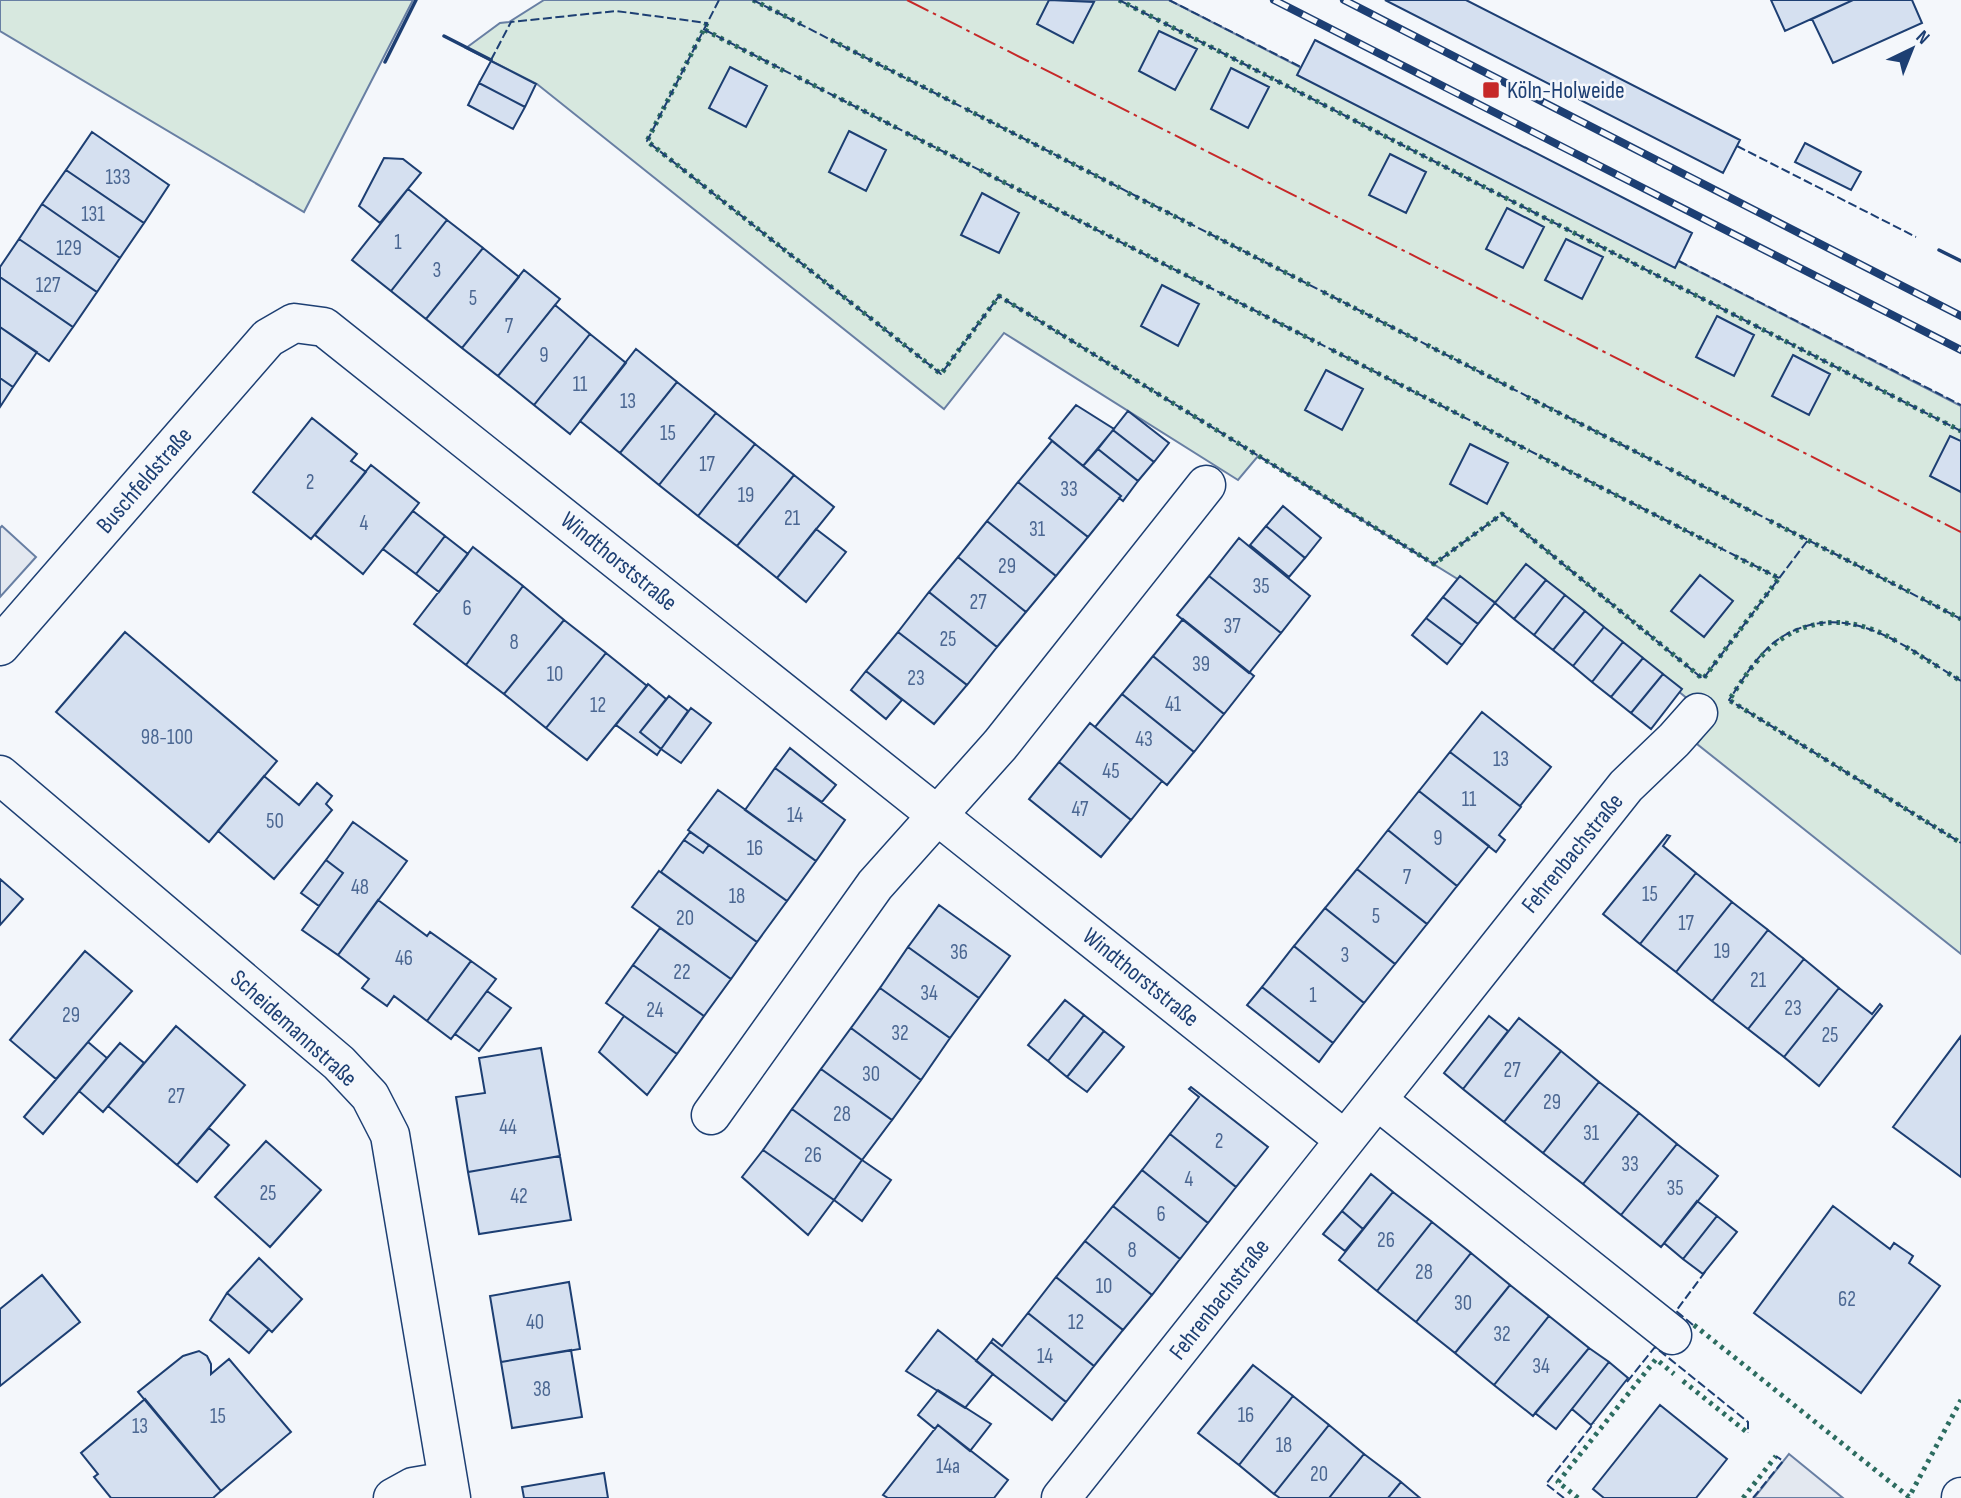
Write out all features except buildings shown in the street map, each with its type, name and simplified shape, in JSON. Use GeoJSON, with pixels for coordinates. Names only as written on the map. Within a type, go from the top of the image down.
{"type":"FeatureCollection","features":[{"type":"Feature","properties":{"kind":"street","name":"Buschfeldstraße"},"geometry":{"type":"LineString","coordinates":[[0,646],[268,338],[294,323]]}},
{"type":"Feature","properties":{"kind":"street","name":"Windthorststraße"},"geometry":{"type":"LineString","coordinates":[[294,323],[324,327],[1345,1140]]}},
{"type":"Feature","properties":{"kind":"street"},"geometry":{"type":"LineString","coordinates":[[711,1115],[875,885],[1000,746],[1206,485]]}},
{"type":"Feature","properties":{"kind":"street","name":"Fehrenbachstraße"},"geometry":{"type":"LineString","coordinates":[[1061,1498],[1626,786],[1698,713]]}},
{"type":"Feature","properties":{"kind":"street","name":"Scheidemannstraße"},"geometry":{"type":"LineString","coordinates":[[0,775],[339,1063],[370,1096],[390,1135],[450,1490]]}},
{"type":"Feature","properties":{"kind":"street"},"geometry":{"type":"LineString","coordinates":[[1377,1100],[1672,1335]]}},
{"type":"Feature","properties":{"kind":"street"},"geometry":{"type":"LineString","coordinates":[[393,1498],[413,1487],[450,1490]]}},
{"type":"Feature","properties":{"kind":"shaded area"},"geometry":{"type":"Polygon","coordinates":[[[0,0],[413,0],[304,212],[0,31],[0,0]]]}},
{"type":"Feature","properties":{"kind":"shaded area"},"geometry":{"type":"Polygon","coordinates":[[[544,0],[1169,0],[1961,406],[1961,954],[1697,744],[1714,720],[1531,573],[1495,602],[1258,456],[1238,480],[1004,333],[944,409],[537,84],[466,48],[500,23],[509,22],[544,0]]]}},
{"type":"Feature","properties":{"kind":"shaded area"},"geometry":{"type":"Polygon","coordinates":[[[2,526],[36,557],[0,597],[0,528],[2,526]]]}},
{"type":"Feature","properties":{"kind":"shaded area"},"geometry":{"type":"Polygon","coordinates":[[[1789,1454],[1843,1498],[1754,1498],[1789,1454]]]}},
{"type":"Feature","properties":{"kind":"railway"},"geometry":{"type":"LineString","coordinates":[[1274,0],[1961,350]]}},
{"type":"Feature","properties":{"kind":"railway"},"geometry":{"type":"LineString","coordinates":[[1344,0],[1961,316]]}},
{"type":"Feature","properties":{"kind":"hedge"},"geometry":{"type":"LineString","coordinates":[[753,0],[801,24]]}},
{"type":"Feature","properties":{"kind":"hedge"},"geometry":{"type":"LineString","coordinates":[[1119,0],[1961,431]]}},
{"type":"Feature","properties":{"kind":"hedge"},"geometry":{"type":"LineString","coordinates":[[707,23],[647,141],[941,374],[999,296],[1434,564],[1502,514],[1703,679],[1779,578],[1732,555]]}},
{"type":"Feature","properties":{"kind":"hedge"},"geometry":{"type":"LineString","coordinates":[[705,30],[788,73]]}},
{"type":"Feature","properties":{"kind":"hedge"},"geometry":{"type":"LineString","coordinates":[[831,40],[957,104]]}},
{"type":"Feature","properties":{"kind":"hedge"},"geometry":{"type":"LineString","coordinates":[[798,77],[827,92]]}},
{"type":"Feature","properties":{"kind":"hedge"},"geometry":{"type":"LineString","coordinates":[[833,95],[899,129]]}},
{"type":"Feature","properties":{"kind":"hedge"},"geometry":{"type":"LineString","coordinates":[[966,109],[1120,188]]}},
{"type":"Feature","properties":{"kind":"hedge"},"geometry":{"type":"LineString","coordinates":[[906,133],[972,166]]}},
{"type":"Feature","properties":{"kind":"hedge"},"geometry":{"type":"LineString","coordinates":[[980,170],[1213,289]]}},
{"type":"Feature","properties":{"kind":"hedge"},"geometry":{"type":"LineString","coordinates":[[1128,193],[1194,226]]}},
{"type":"Feature","properties":{"kind":"hedge"},"geometry":{"type":"LineString","coordinates":[[1208,233],[1312,286]]}},
{"type":"Feature","properties":{"kind":"hedge"},"geometry":{"type":"LineString","coordinates":[[1323,292],[1417,340]]}},
{"type":"Feature","properties":{"kind":"hedge"},"geometry":{"type":"LineString","coordinates":[[1220,293],[1320,344]]}},
{"type":"Feature","properties":{"kind":"hedge"},"geometry":{"type":"LineString","coordinates":[[1427,345],[1516,390]]}},
{"type":"Feature","properties":{"kind":"hedge"},"geometry":{"type":"LineString","coordinates":[[1332,350],[1466,418]]}},
{"type":"Feature","properties":{"kind":"hedge"},"geometry":{"type":"LineString","coordinates":[[1527,397],[1660,464]]}},
{"type":"Feature","properties":{"kind":"hedge"},"geometry":{"type":"LineString","coordinates":[[1475,423],[1529,451]]}},
{"type":"Feature","properties":{"kind":"hedge"},"geometry":{"type":"LineString","coordinates":[[1539,456],[1722,549]]}},
{"type":"Feature","properties":{"kind":"hedge"},"geometry":{"type":"LineString","coordinates":[[1670,469],[1760,516]]}},
{"type":"Feature","properties":{"kind":"hedge"},"geometry":{"type":"LineString","coordinates":[[1770,521],[1912,593]]}},
{"type":"Feature","properties":{"kind":"hedge"},"geometry":{"type":"LineString","coordinates":[[1921,598],[1961,619]]}},
{"type":"Feature","properties":{"kind":"hedge"},"geometry":{"type":"LineString","coordinates":[[1896,641],[1860,626],[1841,623],[1806,627],[1773,645],[1754,665],[1729,700],[1961,843]]}},
{"type":"Feature","properties":{"kind":"hedge"},"geometry":{"type":"LineString","coordinates":[[1906,647],[1940,668]]}},
{"type":"Feature","properties":{"kind":"hedge"},"geometry":{"type":"LineString","coordinates":[[1948,673],[1961,681]]}},
{"type":"Feature","properties":{"kind":"hedge"},"geometry":{"type":"LineString","coordinates":[[1694,1325],[1909,1497],[1961,1400]]}},
{"type":"Feature","properties":{"kind":"hedge"},"geometry":{"type":"LineString","coordinates":[[1578,1498],[1558,1482],[1656,1359],[1674,1374]]}},
{"type":"Feature","properties":{"kind":"hedge"},"geometry":{"type":"LineString","coordinates":[[1683,1381],[1748,1433]]}},
{"type":"Feature","properties":{"kind":"hedge"},"geometry":{"type":"LineString","coordinates":[[1743,1498],[1776,1456]]}},
{"type":"Feature","properties":{"kind":"fence"},"geometry":{"type":"LineString","coordinates":[[385,62],[416,0]]}},
{"type":"Feature","properties":{"kind":"fence"},"geometry":{"type":"LineString","coordinates":[[719,0],[647,141],[941,374],[999,296],[1434,564],[1502,514],[1703,679],[1808,540],[1961,619]]}},
{"type":"Feature","properties":{"kind":"fence"},"geometry":{"type":"LineString","coordinates":[[753,0],[1808,540]]}},
{"type":"Feature","properties":{"kind":"fence"},"geometry":{"type":"LineString","coordinates":[[1119,0],[1961,431]]}},
{"type":"Feature","properties":{"kind":"fence"},"geometry":{"type":"LineString","coordinates":[[1169,0],[1301,67]]}},
{"type":"Feature","properties":{"kind":"fence"},"geometry":{"type":"LineString","coordinates":[[491,60],[511,22],[616,11],[707,23]]}},
{"type":"Feature","properties":{"kind":"fence"},"geometry":{"type":"LineString","coordinates":[[705,30],[1779,578]]}},
{"type":"Feature","properties":{"kind":"fence"},"geometry":{"type":"LineString","coordinates":[[444,36],[491,60]]}},
{"type":"Feature","properties":{"kind":"fence"},"geometry":{"type":"LineString","coordinates":[[1737,146],[1916,237]]}},
{"type":"Feature","properties":{"kind":"fence"},"geometry":{"type":"LineString","coordinates":[[1939,250],[1961,261]]}},
{"type":"Feature","properties":{"kind":"fence"},"geometry":{"type":"LineString","coordinates":[[1679,261],[1961,405]]}},
{"type":"Feature","properties":{"kind":"fence"},"geometry":{"type":"LineString","coordinates":[[1961,681],[1899,642],[1855,625],[1832,622],[1809,625],[1776,641],[1753,664],[1729,700],[1961,843]]}},
{"type":"Feature","properties":{"kind":"fence"},"geometry":{"type":"LineString","coordinates":[[1693,1325],[1676,1311],[1705,1272]]}},
{"type":"Feature","properties":{"kind":"fence"},"geometry":{"type":"LineString","coordinates":[[1627,1382],[1655,1347],[1748,1422],[1748,1433]]}},
{"type":"Feature","properties":{"kind":"fence"},"geometry":{"type":"LineString","coordinates":[[1564,1498],[1546,1484],[1594,1423]]}},
{"type":"Feature","properties":{"kind":"fence"},"geometry":{"type":"LineString","coordinates":[[1753,1498],[1783,1461],[1776,1456]]}},
{"type":"Feature","properties":{"kind":"wall"},"geometry":{"type":"LineString","coordinates":[[385,62],[416,0]]}},
{"type":"Feature","properties":{"kind":"wall"},"geometry":{"type":"LineString","coordinates":[[444,36],[491,60]]}},
{"type":"Feature","properties":{"kind":"wall"},"geometry":{"type":"LineString","coordinates":[[1939,250],[1961,261]]}},
{"type":"Feature","properties":{"kind":"power"},"geometry":{"type":"LineString","coordinates":[[907,0],[1961,532]]}},
{"type":"Feature","properties":{"kind":"place","name":"Köln-Holweide"},"geometry":{"type":"Point","coordinates":[1491,90]}}]}
